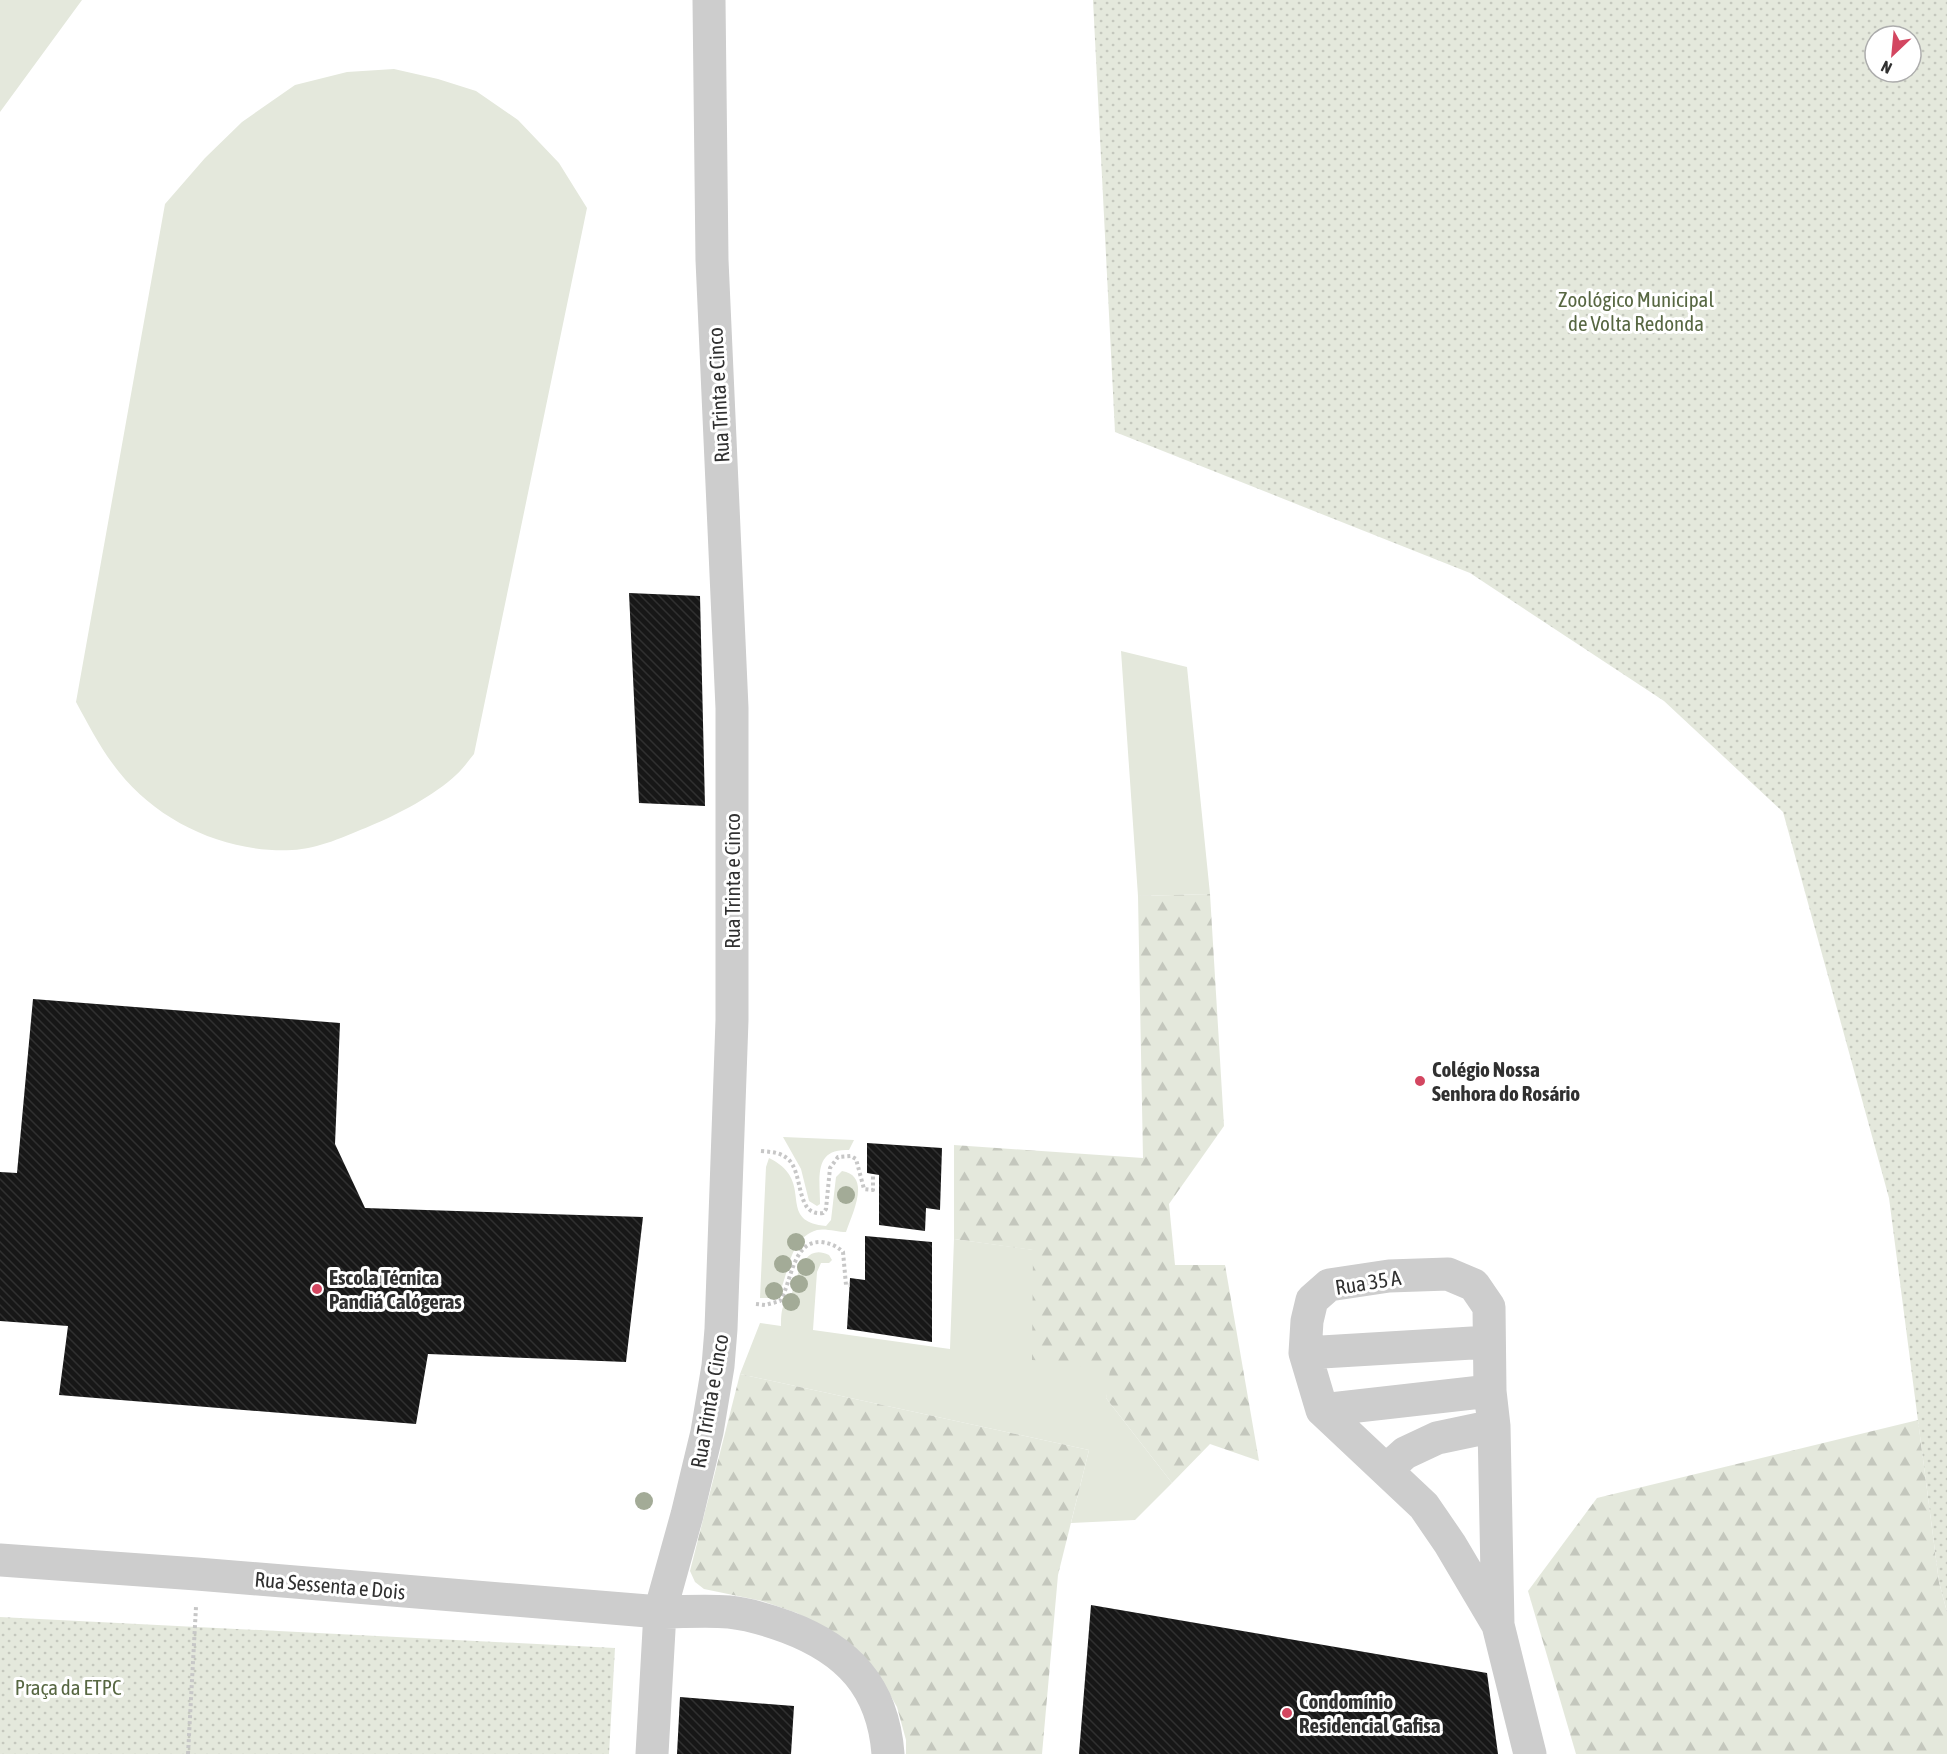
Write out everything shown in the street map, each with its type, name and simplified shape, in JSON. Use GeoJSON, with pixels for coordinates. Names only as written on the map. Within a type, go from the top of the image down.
{"type":"FeatureCollection","features":[{"type":"Feature","properties":{"kind":"street","name":"Rua Trinta e Cinco"},"geometry":{"type":"LineString","coordinates":[[652,1754],[660,1612],[687,1515],[714,1399],[722,1300],[728,1148],[732,1020],[732,708],[712,260],[709,0]]}},
{"type":"Feature","properties":{"kind":"street","name":"Rua 35 A"},"geometry":{"type":"LineString","coordinates":[[1498,1625],[1450,1544],[1424,1506],[1322,1410],[1305,1353],[1307,1322],[1312,1300],[1329,1285],[1389,1276],[1448,1274],[1474,1285],[1489,1307],[1498,1625],[1530,1754]]}},
{"type":"Feature","properties":{"kind":"street"},"geometry":{"type":"LineString","coordinates":[[1305,1353],[1489,1342]]}},
{"type":"Feature","properties":{"kind":"street"},"geometry":{"type":"LineString","coordinates":[[1322,1410],[1490,1391]]}},
{"type":"Feature","properties":{"kind":"street"},"geometry":{"type":"LineString","coordinates":[[1386,1470],[1405,1453],[1437,1438],[1494,1426]]}},
{"type":"Feature","properties":{"kind":"street","name":"Rua Sessenta e Dois"},"geometry":{"type":"LineString","coordinates":[[0,1560],[660,1612],[715,1611],[742,1614],[778,1624],[819,1641],[849,1662],[863,1678],[880,1710],[885,1726],[888,1754]]}},
{"type":"Feature","properties":{"kind":"path"},"geometry":{"type":"LineString","coordinates":[[728,1148],[774,1152],[789,1160],[797,1174],[807,1209],[818,1214],[823,1213],[826,1209],[830,1167],[838,1157],[851,1156],[856,1159],[864,1189],[873,1190],[873,1174]]}},
{"type":"Feature","properties":{"kind":"path"},"geometry":{"type":"LineString","coordinates":[[722,1300],[765,1305],[780,1301],[788,1286],[797,1257],[814,1242],[830,1244],[843,1252],[846,1285],[850,1286]]}},
{"type":"Feature","properties":{"kind":"path"},"geometry":{"type":"LineString","coordinates":[[188,1754],[198,1574]]}},
{"type":"Feature","properties":{"kind":"green space"},"geometry":{"type":"Polygon","coordinates":[[[0,0],[82,0],[0,112],[0,0]]]}},
{"type":"Feature","properties":{"kind":"green space","name":"Zoológico Municipal de Volta Redonda"},"geometry":{"type":"Polygon","coordinates":[[[1093,0],[1947,0],[1947,1612],[1939,1582],[1889,1198],[1783,812],[1664,701],[1470,573],[1115,432],[1093,0]]]}},
{"type":"Feature","properties":{"kind":"green space"},"geometry":{"type":"Polygon","coordinates":[[[394,69],[476,91],[518,120],[559,163],[587,208],[474,754],[456,775],[427,797],[392,816],[342,838],[322,845],[292,850],[267,850],[243,846],[219,840],[174,820],[135,790],[107,756],[76,702],[165,204],[205,158],[242,122],[295,85],[347,72],[394,69]]]}},
{"type":"Feature","properties":{"kind":"green space"},"geometry":{"type":"Polygon","coordinates":[[[1121,651],[1187,667],[1210,894],[1138,896],[1121,651]]]}},
{"type":"Feature","properties":{"kind":"green space"},"geometry":{"type":"Polygon","coordinates":[[[1210,894],[1224,1126],[1169,1204],[1175,1265],[1225,1265],[1259,1461],[1210,1444],[1172,1483],[1106,1398],[1110,1370],[1032,1360],[1033,1250],[954,1239],[954,1145],[1143,1158],[1138,896],[1210,894]]]}},
{"type":"Feature","properties":{"kind":"green space"},"geometry":{"type":"Polygon","coordinates":[[[783,1137],[854,1140],[849,1150],[837,1151],[824,1159],[820,1175],[820,1204],[817,1206],[809,1201],[801,1169],[783,1137]]]}},
{"type":"Feature","properties":{"kind":"green space"},"geometry":{"type":"Polygon","coordinates":[[[769,1158],[780,1164],[788,1173],[793,1181],[800,1213],[813,1223],[826,1226],[831,1220],[836,1177],[842,1171],[851,1174],[856,1180],[858,1197],[846,1232],[817,1230],[808,1234],[795,1248],[779,1294],[775,1298],[760,1298],[766,1167],[769,1158]]]}},
{"type":"Feature","properties":{"kind":"green space"},"geometry":{"type":"Polygon","coordinates":[[[954,1239],[1143,1265],[1106,1398],[1172,1483],[1135,1520],[1071,1523],[1089,1450],[740,1374],[760,1323],[781,1326],[783,1307],[791,1296],[802,1264],[813,1254],[820,1252],[829,1255],[832,1260],[829,1263],[821,1263],[817,1272],[813,1330],[950,1349],[954,1239]]]}},
{"type":"Feature","properties":{"kind":"green space"},"geometry":{"type":"Polygon","coordinates":[[[740,1374],[1089,1450],[1058,1575],[1042,1754],[906,1754],[906,1740],[897,1707],[882,1681],[828,1631],[797,1613],[762,1601],[704,1589],[695,1582],[690,1571],[740,1374]]]}},
{"type":"Feature","properties":{"kind":"green space"},"geometry":{"type":"Polygon","coordinates":[[[1918,1420],[1939,1582],[1947,1612],[1947,1754],[1576,1754],[1528,1591],[1597,1498],[1918,1420]]]}},
{"type":"Feature","properties":{"kind":"green space","name":"Praça da ETPC"},"geometry":{"type":"Polygon","coordinates":[[[0,1617],[615,1648],[609,1754],[0,1754],[0,1617]]]}},
{"type":"Feature","properties":{"kind":"building"},"geometry":{"type":"Polygon","coordinates":[[[629,593],[700,596],[705,806],[639,803],[629,593]]]}},
{"type":"Feature","properties":{"kind":"building","name":"Escola Técnica Pandiá Calógeras"},"geometry":{"type":"Polygon","coordinates":[[[33,999],[340,1023],[335,1144],[365,1208],[643,1217],[626,1362],[428,1354],[416,1424],[59,1395],[68,1326],[0,1321],[0,1172],[17,1173],[33,999]]]}},
{"type":"Feature","properties":{"kind":"building"},"geometry":{"type":"Polygon","coordinates":[[[867,1143],[942,1148],[940,1210],[926,1208],[925,1231],[879,1225],[879,1175],[867,1173],[867,1143]]]}},
{"type":"Feature","properties":{"kind":"building"},"geometry":{"type":"Polygon","coordinates":[[[865,1236],[932,1242],[932,1342],[847,1329],[850,1278],[865,1280],[865,1236]]]}},
{"type":"Feature","properties":{"kind":"building","name":"Condomínio Residencial Gafisa"},"geometry":{"type":"Polygon","coordinates":[[[1091,1605],[1487,1673],[1498,1754],[1079,1754],[1091,1605]]]}},
{"type":"Feature","properties":{"kind":"building"},"geometry":{"type":"Polygon","coordinates":[[[680,1697],[794,1706],[791,1754],[677,1754],[680,1697]]]}},
{"type":"Feature","properties":{"kind":"place","name":"Colégio Nossa Senhora do Rosário"},"geometry":{"type":"Point","coordinates":[1420,1081]}},
{"type":"Feature","properties":{"kind":"place","name":"Escola Técnica Pandiá Calógeras"},"geometry":{"type":"Point","coordinates":[317,1289]}},
{"type":"Feature","properties":{"kind":"place","name":"Condomínio Residencial Gafisa"},"geometry":{"type":"Point","coordinates":[1287,1713]}}]}
